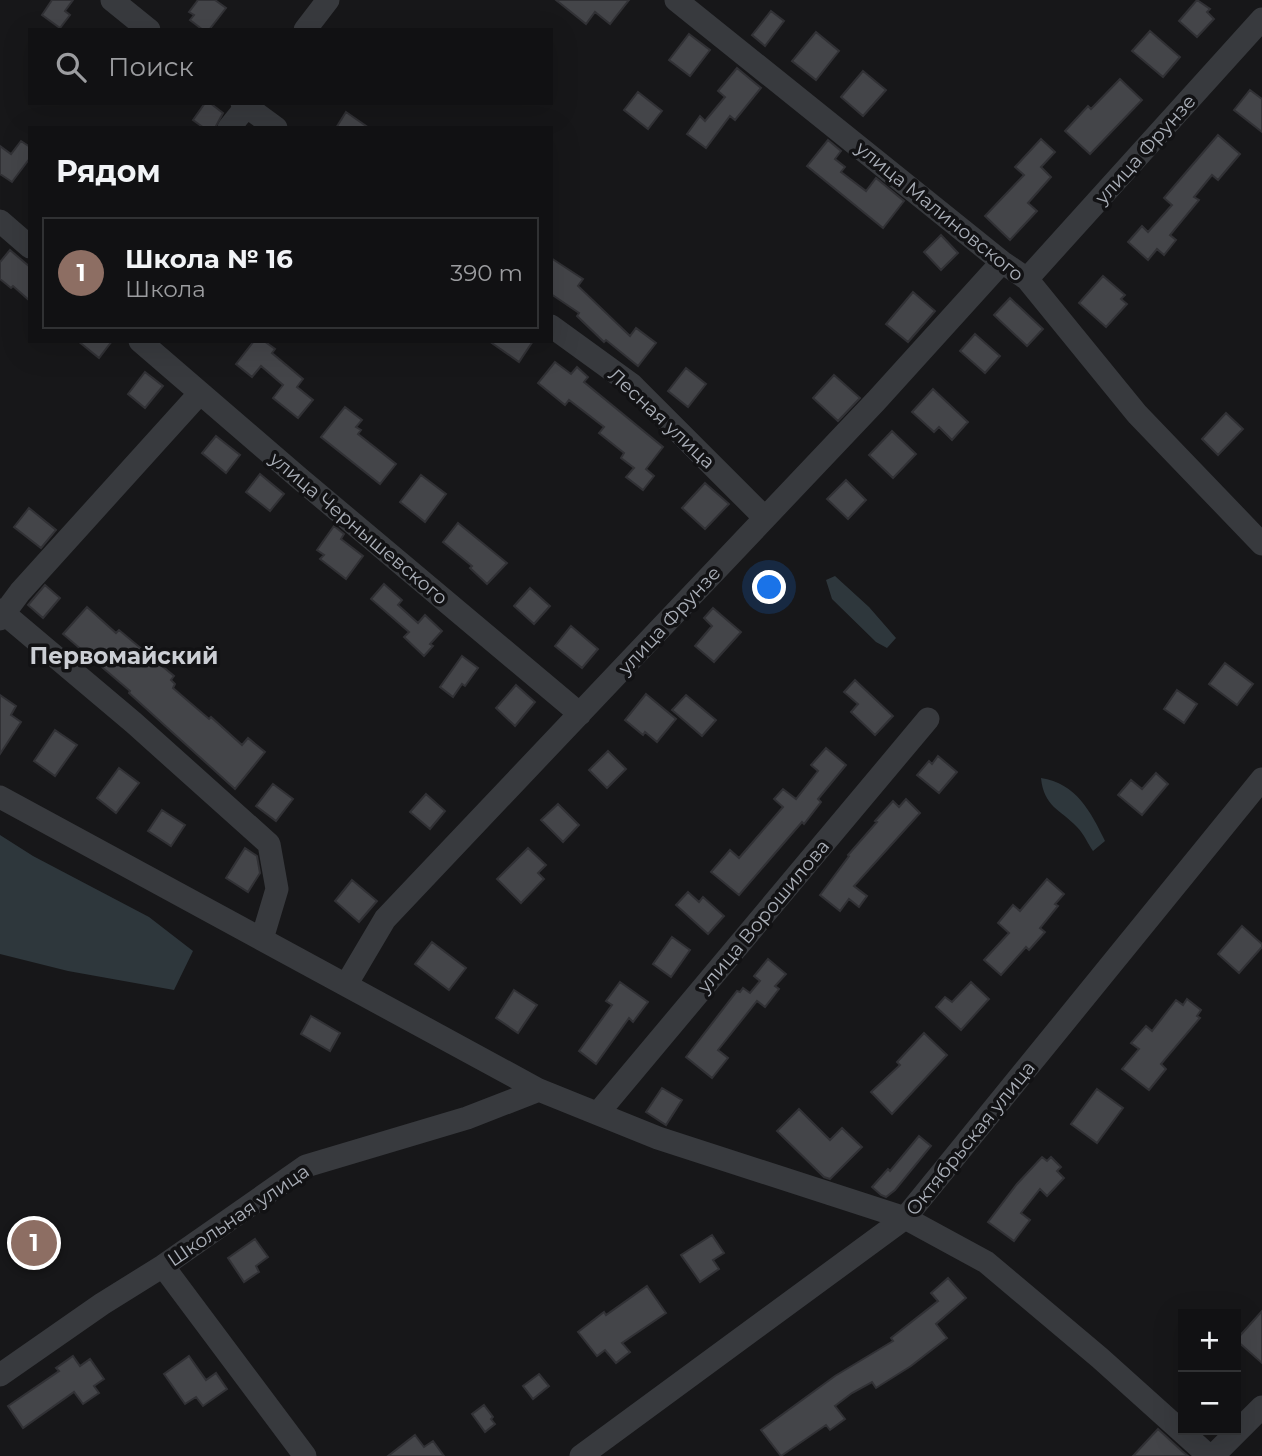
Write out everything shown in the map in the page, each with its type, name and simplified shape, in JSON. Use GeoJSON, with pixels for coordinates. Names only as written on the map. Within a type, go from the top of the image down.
{"type":"FeatureCollection","features":[{"type":"Feature","properties":{"kind":"street"},"geometry":{"type":"LineString","coordinates":[[112,0],[147,28]]}},
{"type":"Feature","properties":{"kind":"street"},"geometry":{"type":"LineString","coordinates":[[307,28],[328,0]]}},
{"type":"Feature","properties":{"kind":"street","name":"улица Малиновского"},"geometry":{"type":"LineString","coordinates":[[676,0],[1002,262],[1027,279],[1138,414],[1262,544]]}},
{"type":"Feature","properties":{"kind":"street","name":"улица Фрунзе"},"geometry":{"type":"LineString","coordinates":[[1027,279],[1262,19]]}},
{"type":"Feature","properties":{"kind":"street"},"geometry":{"type":"LineString","coordinates":[[230,126],[245,105]]}},
{"type":"Feature","properties":{"kind":"street"},"geometry":{"type":"LineString","coordinates":[[247,105],[273,126]]}},
{"type":"Feature","properties":{"kind":"street"},"geometry":{"type":"LineString","coordinates":[[0,221],[28,245]]}},
{"type":"Feature","properties":{"kind":"street","name":"улица Фрунзе"},"geometry":{"type":"LineString","coordinates":[[346,985],[385,919],[876,401],[1002,262]]}},
{"type":"Feature","properties":{"kind":"street","name":"Лесная улица"},"geometry":{"type":"LineString","coordinates":[[553,327],[631,384],[765,518]]}},
{"type":"Feature","properties":{"kind":"street","name":"улица Чернышевского"},"geometry":{"type":"LineString","coordinates":[[142,343],[580,714]]}},
{"type":"Feature","properties":{"kind":"street"},"geometry":{"type":"LineString","coordinates":[[200,393],[1,614],[269,844],[276,889],[262,939]]}},
{"type":"Feature","properties":{"kind":"street","name":"улица Ворошилова"},"geometry":{"type":"LineString","coordinates":[[598,1113],[928,719]]}},
{"type":"Feature","properties":{"kind":"street","name":"Октябрьская улица"},"geometry":{"type":"LineString","coordinates":[[581,1456],[905,1218],[1262,779]]}},
{"type":"Feature","properties":{"kind":"street"},"geometry":{"type":"LineString","coordinates":[[0,797],[539,1090],[658,1138],[905,1218],[986,1262],[1211,1456],[1262,1407]]}},
{"type":"Feature","properties":{"kind":"street","name":"Школьная улица"},"geometry":{"type":"LineString","coordinates":[[0,1375],[306,1166],[467,1118],[539,1090]]}},
{"type":"Feature","properties":{"kind":"street"},"geometry":{"type":"LineString","coordinates":[[163,1266],[305,1456]]}},
{"type":"Feature","properties":{"kind":"shaded area"},"geometry":{"type":"Polygon","coordinates":[[[835,576],[869,607],[896,638],[887,648],[876,642],[832,599],[826,580],[835,576]]]}},
{"type":"Feature","properties":{"kind":"shaded area"},"geometry":{"type":"Polygon","coordinates":[[[1041,778],[1073,792],[1088,810],[1105,841],[1093,851],[1071,821],[1049,802],[1041,778]]]}},
{"type":"Feature","properties":{"kind":"shaded area"},"geometry":{"type":"Polygon","coordinates":[[[0,835],[33,856],[149,917],[193,951],[174,990],[68,971],[0,954],[0,835]]]}},
{"type":"Feature","properties":{"kind":"building"},"geometry":{"type":"Polygon","coordinates":[[[52,0],[73,0],[65,11],[70,15],[60,28],[42,15],[52,0]]]}},
{"type":"Feature","properties":{"kind":"building"},"geometry":{"type":"Polygon","coordinates":[[[198,0],[215,0],[226,8],[211,28],[200,28],[190,20],[194,15],[189,12],[198,0]]]}},
{"type":"Feature","properties":{"kind":"building"},"geometry":{"type":"Polygon","coordinates":[[[556,0],[629,0],[610,24],[595,12],[586,24],[556,0]]]}},
{"type":"Feature","properties":{"kind":"building"},"geometry":{"type":"Polygon","coordinates":[[[1197,0],[1210,9],[1207,12],[1214,19],[1197,37],[1179,21],[1197,0]]]}},
{"type":"Feature","properties":{"kind":"building"},"geometry":{"type":"Polygon","coordinates":[[[771,11],[784,21],[765,46],[752,35],[771,11]]]}},
{"type":"Feature","properties":{"kind":"building"},"geometry":{"type":"Polygon","coordinates":[[[1150,31],[1180,57],[1163,77],[1132,51],[1150,31]]]}},
{"type":"Feature","properties":{"kind":"building"},"geometry":{"type":"Polygon","coordinates":[[[816,32],[839,51],[816,80],[792,61],[816,32]]]}},
{"type":"Feature","properties":{"kind":"building"},"geometry":{"type":"Polygon","coordinates":[[[689,34],[710,50],[690,76],[669,60],[689,34]]]}},
{"type":"Feature","properties":{"kind":"building"},"geometry":{"type":"Polygon","coordinates":[[[737,68],[761,88],[735,120],[730,116],[706,148],[687,134],[700,116],[705,121],[725,97],[718,91],[737,68]]]}},
{"type":"Feature","properties":{"kind":"building"},"geometry":{"type":"Polygon","coordinates":[[[863,71],[886,90],[863,116],[841,97],[863,71]]]}},
{"type":"Feature","properties":{"kind":"building"},"geometry":{"type":"Polygon","coordinates":[[[1120,79],[1142,100],[1090,154],[1065,131],[1088,106],[1091,109],[1120,79]]]}},
{"type":"Feature","properties":{"kind":"building"},"geometry":{"type":"Polygon","coordinates":[[[1250,90],[1262,99],[1262,132],[1234,110],[1250,90]]]}},
{"type":"Feature","properties":{"kind":"building"},"geometry":{"type":"Polygon","coordinates":[[[638,92],[662,111],[648,129],[624,110],[638,92]]]}},
{"type":"Feature","properties":{"kind":"building"},"geometry":{"type":"Polygon","coordinates":[[[204,105],[213,105],[223,113],[216,126],[201,126],[193,120],[204,105]]]}},
{"type":"Feature","properties":{"kind":"building"},"geometry":{"type":"Polygon","coordinates":[[[346,112],[366,126],[337,126],[346,112]]]}},
{"type":"Feature","properties":{"kind":"building"},"geometry":{"type":"Polygon","coordinates":[[[1218,135],[1240,154],[1218,180],[1212,175],[1194,197],[1199,200],[1170,235],[1176,240],[1164,255],[1157,249],[1148,260],[1128,242],[1142,226],[1148,232],[1172,205],[1164,198],[1218,135]]]}},
{"type":"Feature","properties":{"kind":"building"},"geometry":{"type":"Polygon","coordinates":[[[1041,139],[1055,152],[1041,167],[1051,177],[1028,203],[1037,211],[1010,240],[985,216],[1024,175],[1015,167],[1041,139]]]}},
{"type":"Feature","properties":{"kind":"building"},"geometry":{"type":"Polygon","coordinates":[[[828,140],[841,151],[835,159],[845,167],[841,172],[866,191],[876,178],[904,201],[883,228],[807,166],[828,140]]]}},
{"type":"Feature","properties":{"kind":"building"},"geometry":{"type":"Polygon","coordinates":[[[21,141],[28,146],[28,161],[12,182],[0,174],[0,146],[11,154],[21,141]]]}},
{"type":"Feature","properties":{"kind":"building"},"geometry":{"type":"Polygon","coordinates":[[[941,235],[958,253],[941,270],[924,252],[941,235]]]}},
{"type":"Feature","properties":{"kind":"building"},"geometry":{"type":"Polygon","coordinates":[[[10,250],[28,265],[28,299],[0,279],[0,262],[10,250]]]}},
{"type":"Feature","properties":{"kind":"building"},"geometry":{"type":"Polygon","coordinates":[[[553,259],[583,279],[578,286],[630,336],[636,328],[656,343],[638,366],[606,340],[604,342],[577,316],[579,313],[553,295],[553,259]]]}},
{"type":"Feature","properties":{"kind":"building"},"geometry":{"type":"Polygon","coordinates":[[[1103,276],[1125,295],[1121,299],[1127,304],[1106,327],[1079,303],[1103,276]]]}},
{"type":"Feature","properties":{"kind":"building"},"geometry":{"type":"Polygon","coordinates":[[[913,292],[935,311],[908,342],[886,324],[913,292]]]}},
{"type":"Feature","properties":{"kind":"building"},"geometry":{"type":"Polygon","coordinates":[[[1010,298],[1043,329],[1027,346],[994,315],[1010,298]]]}},
{"type":"Feature","properties":{"kind":"building"},"geometry":{"type":"Polygon","coordinates":[[[975,334],[1000,356],[985,373],[960,351],[975,334]]]}},
{"type":"Feature","properties":{"kind":"building"},"geometry":{"type":"Polygon","coordinates":[[[80,343],[110,343],[99,358],[80,343]]]}},
{"type":"Feature","properties":{"kind":"building"},"geometry":{"type":"Polygon","coordinates":[[[252,343],[267,343],[275,349],[272,353],[303,379],[297,387],[313,400],[298,418],[273,398],[283,385],[261,366],[252,377],[236,364],[252,343]]]}},
{"type":"Feature","properties":{"kind":"building"},"geometry":{"type":"Polygon","coordinates":[[[492,343],[532,343],[519,362],[492,343]]]}},
{"type":"Feature","properties":{"kind":"building"},"geometry":{"type":"Polygon","coordinates":[[[555,362],[571,374],[577,367],[588,377],[584,382],[663,447],[646,469],[654,476],[643,490],[626,477],[634,468],[621,458],[624,453],[599,433],[604,427],[569,400],[565,405],[538,383],[555,362]]]}},
{"type":"Feature","properties":{"kind":"building"},"geometry":{"type":"Polygon","coordinates":[[[686,368],[706,384],[688,407],[668,391],[686,368]]]}},
{"type":"Feature","properties":{"kind":"building"},"geometry":{"type":"Polygon","coordinates":[[[145,372],[163,386],[145,408],[128,394],[145,372]]]}},
{"type":"Feature","properties":{"kind":"building"},"geometry":{"type":"Polygon","coordinates":[[[834,375],[860,398],[838,421],[813,398],[834,375]]]}},
{"type":"Feature","properties":{"kind":"building"},"geometry":{"type":"Polygon","coordinates":[[[933,389],[968,422],[952,440],[939,427],[934,432],[912,412],[933,389]]]}},
{"type":"Feature","properties":{"kind":"building"},"geometry":{"type":"Polygon","coordinates":[[[345,407],[362,420],[356,427],[361,430],[358,434],[396,464],[380,484],[321,437],[345,407]]]}},
{"type":"Feature","properties":{"kind":"building"},"geometry":{"type":"Polygon","coordinates":[[[1226,413],[1243,429],[1218,455],[1202,439],[1226,413]]]}},
{"type":"Feature","properties":{"kind":"building"},"geometry":{"type":"Polygon","coordinates":[[[892,431],[916,454],[893,478],[869,455],[892,431]]]}},
{"type":"Feature","properties":{"kind":"building"},"geometry":{"type":"Polygon","coordinates":[[[216,436],[240,455],[226,473],[202,453],[216,436]]]}},
{"type":"Feature","properties":{"kind":"building"},"geometry":{"type":"Polygon","coordinates":[[[260,474],[284,494],[270,511],[246,492],[260,474]]]}},
{"type":"Feature","properties":{"kind":"building"},"geometry":{"type":"Polygon","coordinates":[[[421,475],[446,494],[425,522],[400,502],[421,475]]]}},
{"type":"Feature","properties":{"kind":"building"},"geometry":{"type":"Polygon","coordinates":[[[846,480],[866,500],[848,519],[827,499],[846,480]]]}},
{"type":"Feature","properties":{"kind":"building"},"geometry":{"type":"Polygon","coordinates":[[[705,483],[729,504],[705,529],[682,508],[705,483]]]}},
{"type":"Feature","properties":{"kind":"building"},"geometry":{"type":"Polygon","coordinates":[[[29,508],[56,530],[41,548],[14,527],[29,508]]]}},
{"type":"Feature","properties":{"kind":"building"},"geometry":{"type":"Polygon","coordinates":[[[458,523],[507,563],[487,584],[470,568],[472,566],[443,542],[458,523]]]}},
{"type":"Feature","properties":{"kind":"building"},"geometry":{"type":"Polygon","coordinates":[[[334,526],[344,534],[341,539],[363,556],[346,579],[320,559],[324,555],[317,550],[334,526]]]}},
{"type":"Feature","properties":{"kind":"building"},"geometry":{"type":"Polygon","coordinates":[[[384,584],[402,600],[398,605],[418,623],[425,615],[442,631],[430,644],[433,646],[424,656],[404,637],[409,632],[371,599],[384,584]]]}},
{"type":"Feature","properties":{"kind":"building"},"geometry":{"type":"Polygon","coordinates":[[[45,585],[60,598],[43,618],[28,605],[45,585]]]}},
{"type":"Feature","properties":{"kind":"building"},"geometry":{"type":"Polygon","coordinates":[[[530,588],[550,606],[534,624],[514,606],[530,588]]]}},
{"type":"Feature","properties":{"kind":"building"},"geometry":{"type":"Polygon","coordinates":[[[87,607],[116,633],[119,630],[174,676],[171,680],[175,684],[173,688],[209,719],[211,717],[242,745],[248,738],[265,752],[235,789],[129,693],[130,691],[63,634],[87,607]]]}},
{"type":"Feature","properties":{"kind":"building"},"geometry":{"type":"Polygon","coordinates":[[[713,608],[741,632],[714,662],[695,646],[712,626],[704,618],[713,608]]]}},
{"type":"Feature","properties":{"kind":"building"},"geometry":{"type":"Polygon","coordinates":[[[571,626],[598,649],[582,668],[555,646],[571,626]]]}},
{"type":"Feature","properties":{"kind":"building"},"geometry":{"type":"Polygon","coordinates":[[[462,656],[478,668],[453,697],[440,687],[462,656]]]}},
{"type":"Feature","properties":{"kind":"building"},"geometry":{"type":"Polygon","coordinates":[[[1225,663],[1253,684],[1237,705],[1209,684],[1225,663]]]}},
{"type":"Feature","properties":{"kind":"building"},"geometry":{"type":"Polygon","coordinates":[[[855,680],[893,716],[875,735],[851,712],[858,704],[844,692],[855,680]]]}},
{"type":"Feature","properties":{"kind":"building"},"geometry":{"type":"Polygon","coordinates":[[[516,685],[535,702],[515,726],[496,708],[516,685]]]}},
{"type":"Feature","properties":{"kind":"building"},"geometry":{"type":"Polygon","coordinates":[[[1177,690],[1197,704],[1184,723],[1164,709],[1177,690]]]}},
{"type":"Feature","properties":{"kind":"building"},"geometry":{"type":"Polygon","coordinates":[[[646,694],[676,719],[657,742],[645,732],[643,735],[625,720],[646,694]]]}},
{"type":"Feature","properties":{"kind":"building"},"geometry":{"type":"Polygon","coordinates":[[[0,695],[16,706],[11,715],[21,722],[0,754],[0,695]]]}},
{"type":"Feature","properties":{"kind":"building"},"geometry":{"type":"Polygon","coordinates":[[[686,695],[716,720],[702,736],[672,710],[686,695]]]}},
{"type":"Feature","properties":{"kind":"building"},"geometry":{"type":"Polygon","coordinates":[[[55,730],[77,745],[55,776],[34,761],[55,730]]]}},
{"type":"Feature","properties":{"kind":"building"},"geometry":{"type":"Polygon","coordinates":[[[826,748],[846,765],[818,799],[821,802],[804,824],[802,822],[739,895],[711,872],[730,850],[739,858],[783,807],[774,799],[783,789],[796,799],[818,771],[811,765],[826,748]]]}},
{"type":"Feature","properties":{"kind":"building"},"geometry":{"type":"Polygon","coordinates":[[[608,751],[626,769],[607,788],[589,770],[608,751]]]}},
{"type":"Feature","properties":{"kind":"building"},"geometry":{"type":"Polygon","coordinates":[[[938,756],[957,772],[939,793],[917,775],[929,761],[932,764],[938,756]]]}},
{"type":"Feature","properties":{"kind":"building"},"geometry":{"type":"Polygon","coordinates":[[[119,768],[139,783],[116,813],[97,798],[119,768]]]}},
{"type":"Feature","properties":{"kind":"building"},"geometry":{"type":"Polygon","coordinates":[[[1156,773],[1168,784],[1142,815],[1118,795],[1131,780],[1142,789],[1156,773]]]}},
{"type":"Feature","properties":{"kind":"building"},"geometry":{"type":"Polygon","coordinates":[[[273,784],[293,799],[276,821],[256,806],[273,784]]]}},
{"type":"Feature","properties":{"kind":"building"},"geometry":{"type":"Polygon","coordinates":[[[426,794],[445,811],[430,829],[410,812],[426,794]]]}},
{"type":"Feature","properties":{"kind":"building"},"geometry":{"type":"Polygon","coordinates":[[[906,799],[920,813],[854,886],[867,896],[859,907],[849,899],[840,911],[820,895],[848,855],[877,822],[875,821],[893,801],[899,807],[906,799]]]}},
{"type":"Feature","properties":{"kind":"building"},"geometry":{"type":"Polygon","coordinates":[[[558,804],[579,825],[563,842],[541,820],[558,804]]]}},
{"type":"Feature","properties":{"kind":"building"},"geometry":{"type":"Polygon","coordinates":[[[162,810],[185,825],[171,846],[148,831],[162,810]]]}},
{"type":"Feature","properties":{"kind":"building"},"geometry":{"type":"Polygon","coordinates":[[[245,848],[257,856],[260,873],[248,892],[226,878],[245,848]]]}},
{"type":"Feature","properties":{"kind":"building"},"geometry":{"type":"Polygon","coordinates":[[[528,848],[546,865],[538,873],[544,879],[521,903],[497,879],[528,848]]]}},
{"type":"Feature","properties":{"kind":"building"},"geometry":{"type":"Polygon","coordinates":[[[1047,879],[1064,894],[1040,928],[1045,932],[1029,950],[1026,947],[1001,975],[984,960],[1009,933],[998,923],[1013,905],[1020,911],[1047,879]]]}},
{"type":"Feature","properties":{"kind":"building"},"geometry":{"type":"Polygon","coordinates":[[[352,880],[377,901],[359,922],[335,901],[352,880]]]}},
{"type":"Feature","properties":{"kind":"building"},"geometry":{"type":"Polygon","coordinates":[[[688,892],[699,902],[703,897],[724,916],[708,934],[676,905],[688,892]]]}},
{"type":"Feature","properties":{"kind":"building"},"geometry":{"type":"Polygon","coordinates":[[[1242,926],[1262,947],[1239,973],[1218,954],[1242,926]]]}},
{"type":"Feature","properties":{"kind":"building"},"geometry":{"type":"Polygon","coordinates":[[[672,937],[690,950],[671,977],[653,964],[672,937]]]}},
{"type":"Feature","properties":{"kind":"building"},"geometry":{"type":"Polygon","coordinates":[[[432,942],[466,968],[449,990],[415,964],[432,942]]]}},
{"type":"Feature","properties":{"kind":"building"},"geometry":{"type":"Polygon","coordinates":[[[768,959],[786,974],[775,986],[779,989],[765,1007],[757,1001],[718,1050],[728,1058],[712,1078],[686,1057],[737,991],[740,992],[743,988],[750,993],[760,981],[754,976],[768,959]]]}},
{"type":"Feature","properties":{"kind":"building"},"geometry":{"type":"Polygon","coordinates":[[[620,982],[648,1002],[633,1022],[629,1018],[596,1064],[579,1051],[612,1005],[606,1001],[620,982]]]}},
{"type":"Feature","properties":{"kind":"building"},"geometry":{"type":"Polygon","coordinates":[[[971,982],[989,999],[961,1030],[936,1007],[945,997],[952,1002],[971,982]]]}},
{"type":"Feature","properties":{"kind":"building"},"geometry":{"type":"Polygon","coordinates":[[[514,990],[537,1005],[518,1033],[496,1018],[514,990]]]}},
{"type":"Feature","properties":{"kind":"building"},"geometry":{"type":"Polygon","coordinates":[[[1187,999],[1201,1010],[1197,1016],[1200,1018],[1161,1064],[1166,1069],[1149,1090],[1122,1069],[1139,1049],[1131,1043],[1146,1026],[1152,1031],[1176,1000],[1183,1005],[1187,999]]]}},
{"type":"Feature","properties":{"kind":"building"},"geometry":{"type":"Polygon","coordinates":[[[311,1016],[340,1033],[330,1051],[301,1034],[311,1016]]]}},
{"type":"Feature","properties":{"kind":"building"},"geometry":{"type":"Polygon","coordinates":[[[924,1033],[947,1055],[892,1114],[871,1092],[900,1065],[897,1062],[924,1033]]]}},
{"type":"Feature","properties":{"kind":"building"},"geometry":{"type":"Polygon","coordinates":[[[662,1088],[682,1100],[666,1125],[646,1112],[662,1088]]]}},
{"type":"Feature","properties":{"kind":"building"},"geometry":{"type":"Polygon","coordinates":[[[1097,1089],[1123,1108],[1097,1143],[1071,1124],[1097,1089]]]}},
{"type":"Feature","properties":{"kind":"building"},"geometry":{"type":"Polygon","coordinates":[[[799,1109],[830,1140],[842,1128],[862,1147],[830,1179],[824,1177],[777,1131],[799,1109]]]}},
{"type":"Feature","properties":{"kind":"building"},"geometry":{"type":"Polygon","coordinates":[[[919,1136],[931,1146],[895,1190],[886,1197],[881,1195],[872,1187],[888,1169],[890,1171],[919,1136]]]}},
{"type":"Feature","properties":{"kind":"building"},"geometry":{"type":"Polygon","coordinates":[[[1042,1157],[1047,1161],[1051,1157],[1061,1167],[1057,1171],[1064,1178],[1047,1196],[1040,1189],[1021,1213],[1030,1220],[1014,1241],[988,1222],[1042,1157]]]}},
{"type":"Feature","properties":{"kind":"building"},"geometry":{"type":"Polygon","coordinates":[[[712,1235],[724,1253],[713,1260],[719,1269],[700,1282],[681,1255],[712,1235]]]}},
{"type":"Feature","properties":{"kind":"building"},"geometry":{"type":"Polygon","coordinates":[[[255,1239],[268,1257],[256,1266],[259,1272],[244,1282],[228,1258],[255,1239]]]}},
{"type":"Feature","properties":{"kind":"building"},"geometry":{"type":"Polygon","coordinates":[[[948,1278],[966,1298],[936,1324],[947,1338],[911,1366],[876,1388],[872,1382],[852,1393],[835,1406],[845,1419],[830,1430],[826,1425],[781,1456],[761,1430],[835,1376],[893,1341],[891,1338],[938,1301],[931,1293],[948,1278]]]}},
{"type":"Feature","properties":{"kind":"building"},"geometry":{"type":"Polygon","coordinates":[[[647,1286],[666,1313],[622,1343],[630,1352],[616,1363],[605,1350],[597,1356],[578,1332],[604,1312],[606,1315],[647,1286]]]}},
{"type":"Feature","properties":{"kind":"building"},"geometry":{"type":"Polygon","coordinates":[[[1262,1311],[1262,1363],[1241,1344],[1241,1334],[1262,1311]]]}},
{"type":"Feature","properties":{"kind":"building"},"geometry":{"type":"Polygon","coordinates":[[[73,1356],[80,1366],[90,1359],[104,1379],[94,1386],[99,1393],[83,1404],[74,1392],[23,1428],[8,1406],[59,1371],[56,1368],[73,1356]]]}},
{"type":"Feature","properties":{"kind":"building"},"geometry":{"type":"Polygon","coordinates":[[[189,1356],[206,1380],[216,1373],[227,1389],[203,1406],[196,1397],[185,1404],[164,1374],[189,1356]]]}},
{"type":"Feature","properties":{"kind":"building"},"geometry":{"type":"Polygon","coordinates":[[[539,1374],[549,1386],[533,1399],[523,1386],[539,1374]]]}},
{"type":"Feature","properties":{"kind":"building"},"geometry":{"type":"Polygon","coordinates":[[[484,1405],[495,1424],[485,1432],[472,1414],[484,1405]]]}},
{"type":"Feature","properties":{"kind":"building"},"geometry":{"type":"Polygon","coordinates":[[[1158,1429],[1182,1451],[1188,1456],[1133,1456],[1158,1429]]]}},
{"type":"Feature","properties":{"kind":"building"},"geometry":{"type":"Polygon","coordinates":[[[415,1435],[424,1447],[433,1441],[444,1456],[388,1456],[415,1435]]]}},
{"type":"Feature","properties":{"kind":"place","name":"Школа № 16"},"geometry":{"type":"Point","coordinates":[34,1243]}},
{"type":"Feature","properties":{"kind":"district","name":"Первомайский"},"geometry":{"type":"Point","coordinates":[124,656]}}]}
